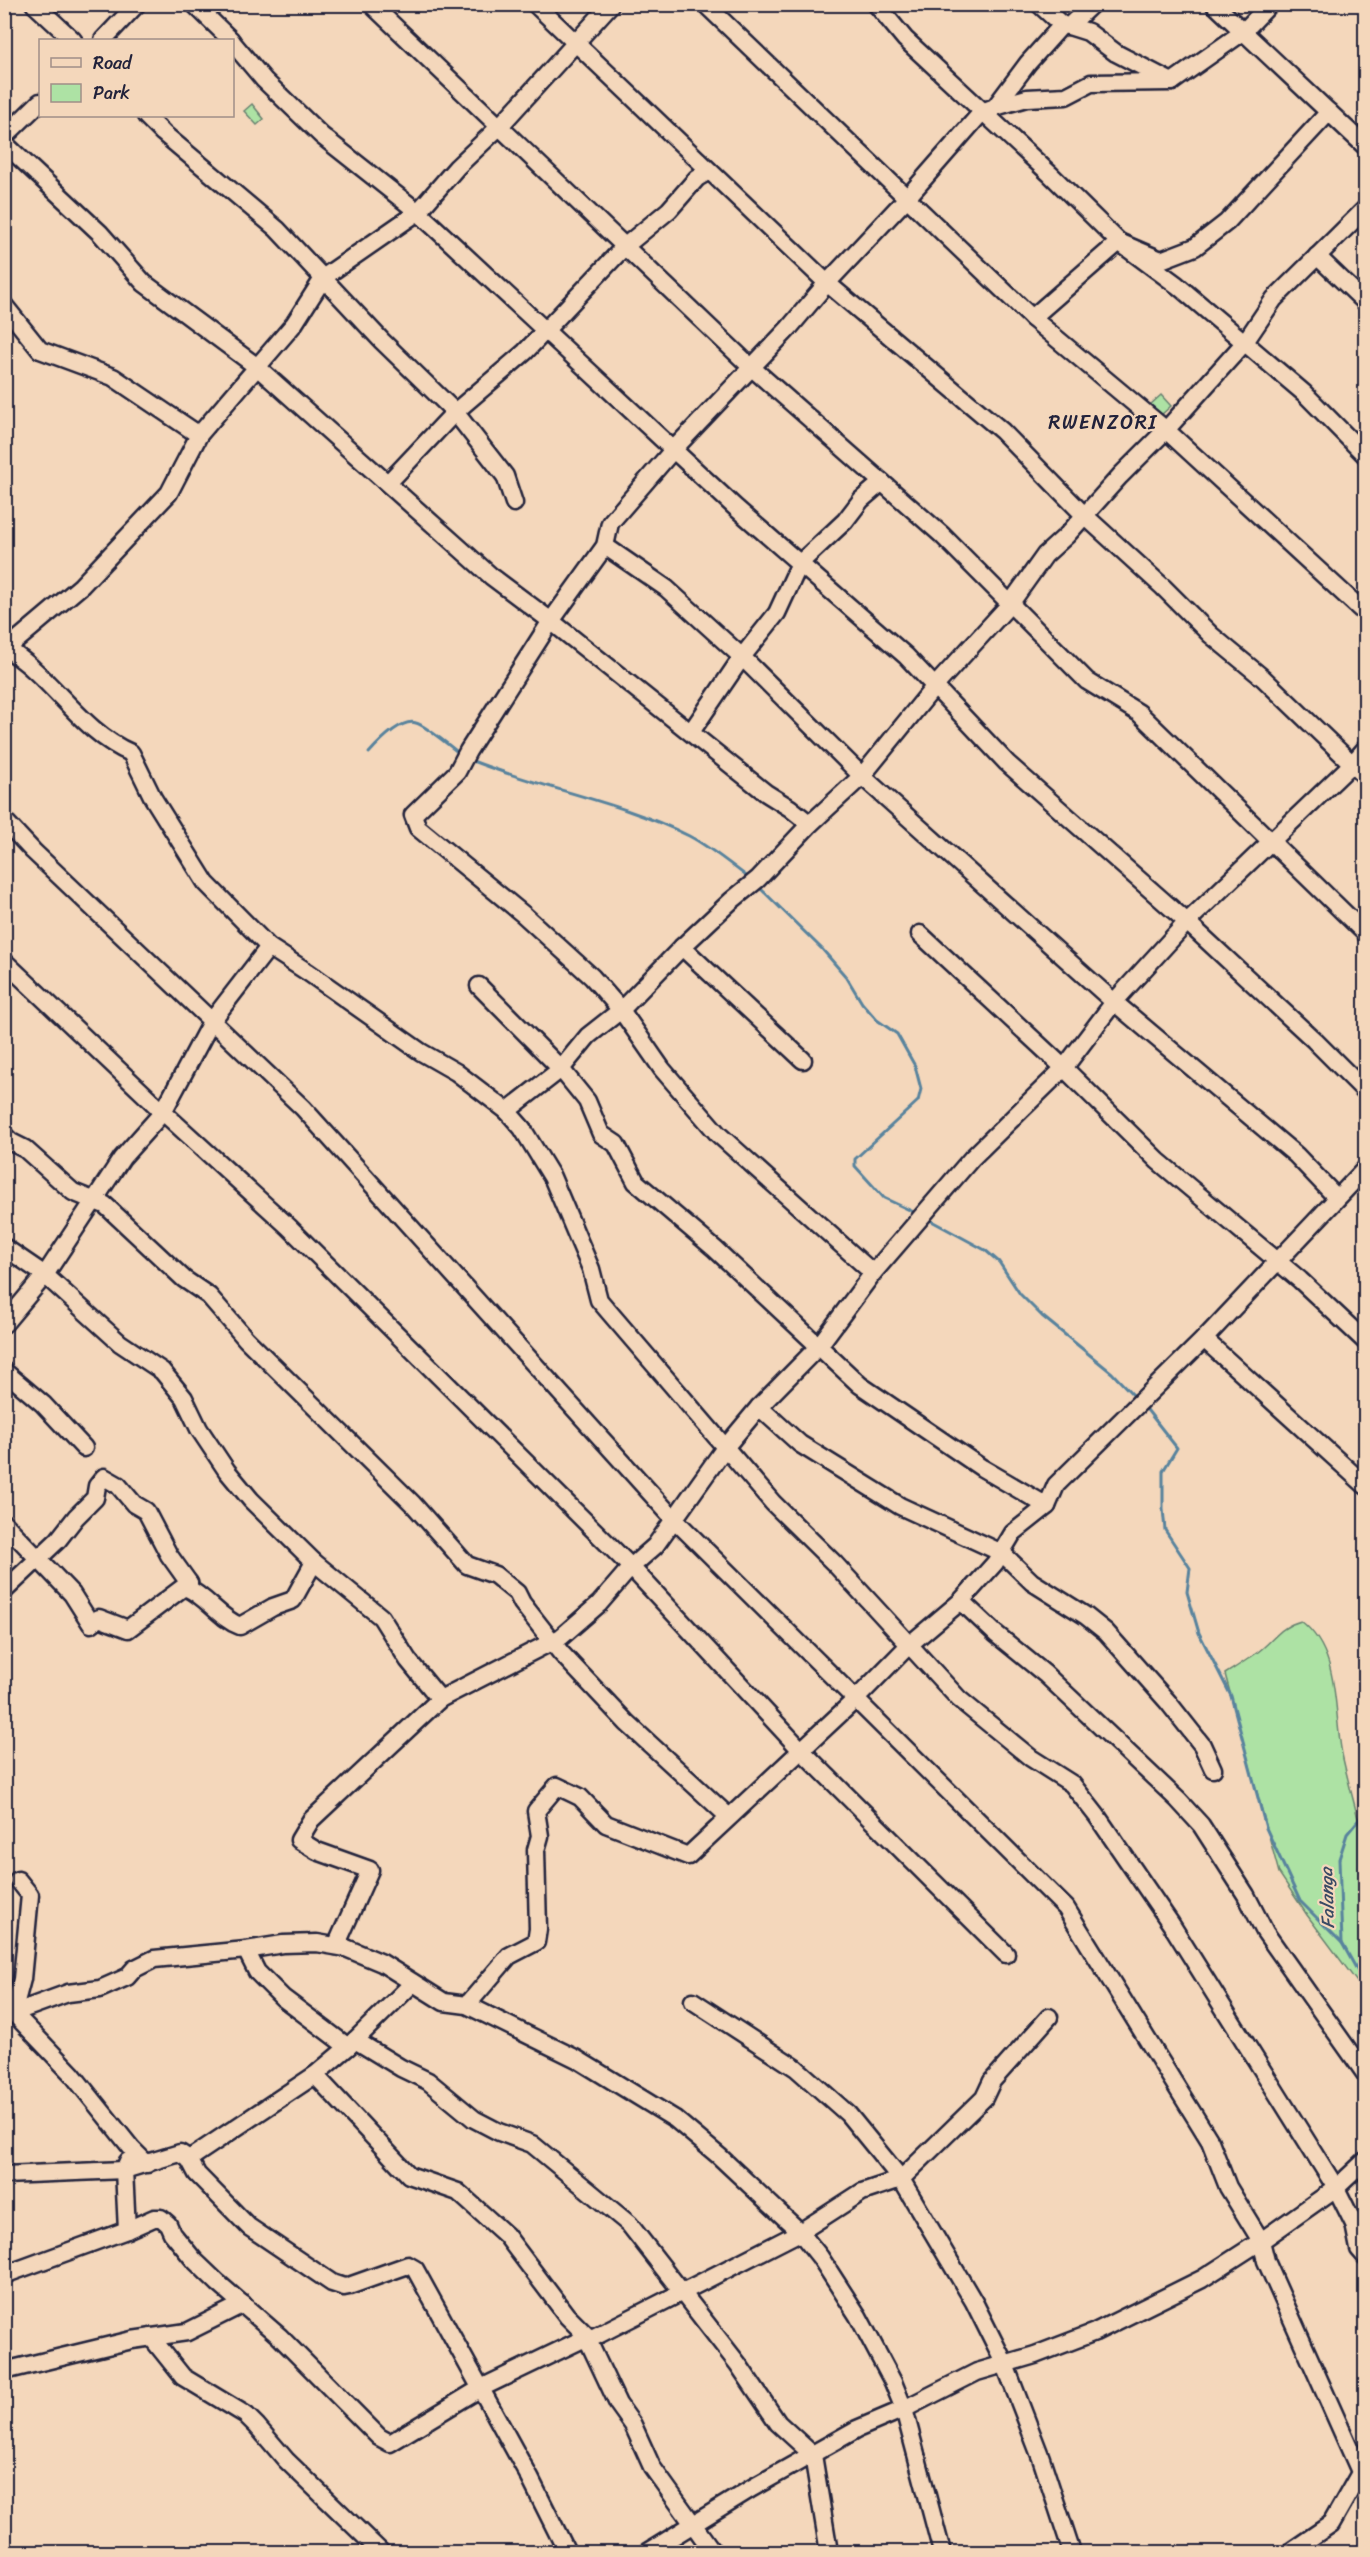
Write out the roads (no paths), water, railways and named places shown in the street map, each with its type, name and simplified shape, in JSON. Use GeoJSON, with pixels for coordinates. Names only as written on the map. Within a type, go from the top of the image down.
{"type":"FeatureCollection","features":[{"type":"Feature","properties":{"kind":"street"},"geometry":{"type":"LineString","coordinates":[[34,4],[72,39]]}},
{"type":"Feature","properties":{"kind":"street"},"geometry":{"type":"LineString","coordinates":[[104,39],[137,4]]}},
{"type":"Feature","properties":{"kind":"street"},"geometry":{"type":"LineString","coordinates":[[194,4],[230,39]]}},
{"type":"Feature","properties":{"kind":"street"},"geometry":{"type":"LineString","coordinates":[[371,4],[751,368],[942,535],[1087,681],[1139,713],[1365,934]]}},
{"type":"Feature","properties":{"kind":"street"},"geometry":{"type":"LineString","coordinates":[[535,4],[827,283],[1002,431],[1084,515],[1163,587],[1211,635],[1263,678],[1365,777]]}},
{"type":"Feature","properties":{"kind":"street"},"geometry":{"type":"LineString","coordinates":[[611,4],[499,127],[457,167],[418,212],[324,277],[294,324],[199,435],[169,493],[81,586],[6,648],[33,668],[79,715],[112,744],[131,753],[153,798],[207,883],[269,947],[309,972],[421,1052],[456,1072],[507,1111],[522,1128],[552,1177],[591,1269],[599,1300],[705,1423],[724,1449],[773,1503],[835,1564],[959,1699],[1031,1758],[1072,1784],[1098,1816],[1171,1923],[1336,2188],[1354,2224],[1359,2248],[1365,2257]]}},
{"type":"Feature","properties":{"kind":"street"},"geometry":{"type":"LineString","coordinates":[[705,4],[1032,318],[1166,430],[1365,614]]}},
{"type":"Feature","properties":{"kind":"street"},"geometry":{"type":"LineString","coordinates":[[876,4],[905,39],[988,109],[1119,243],[1177,285],[1304,393],[1365,456]]}},
{"type":"Feature","properties":{"kind":"street"},"geometry":{"type":"LineString","coordinates":[[1040,4],[1065,26],[1088,32],[1116,53],[1173,82]]}},
{"type":"Feature","properties":{"kind":"street"},"geometry":{"type":"LineString","coordinates":[[873,1273],[718,1134],[662,1069],[621,1010],[592,977],[525,915],[416,825],[413,815],[464,758],[550,621],[605,546],[610,523],[673,450],[751,368],[1028,63],[1065,26],[1092,4]]}},
{"type":"Feature","properties":{"kind":"street"},"geometry":{"type":"LineString","coordinates":[[1214,4],[1365,147]]}},
{"type":"Feature","properties":{"kind":"street"},"geometry":{"type":"LineString","coordinates":[[988,109],[1027,98],[1066,96],[1091,83],[1173,82],[1243,32],[1270,4]]}},
{"type":"Feature","properties":{"kind":"street"},"geometry":{"type":"LineString","coordinates":[[234,43],[264,80],[322,136],[418,212],[673,450],[906,656],[1007,763],[1187,922],[1314,1040],[1365,1092]]}},
{"type":"Feature","properties":{"kind":"street"},"geometry":{"type":"LineString","coordinates":[[4,137],[39,103]]}},
{"type":"Feature","properties":{"kind":"street"},"geometry":{"type":"LineString","coordinates":[[1119,243],[1161,260],[1195,248],[1227,222],[1329,112]]}},
{"type":"Feature","properties":{"kind":"street"},"geometry":{"type":"LineString","coordinates":[[147,117],[278,230],[382,341],[455,412],[505,476],[514,503]]}},
{"type":"Feature","properties":{"kind":"street"},"geometry":{"type":"LineString","coordinates":[[4,143],[100,233],[144,283],[256,366],[491,576],[766,793],[790,808],[810,825]]}},
{"type":"Feature","properties":{"kind":"street"},"geometry":{"type":"LineString","coordinates":[[388,483],[455,412],[525,352],[624,247],[669,210],[697,178],[709,171]]}},
{"type":"Feature","properties":{"kind":"street"},"geometry":{"type":"LineString","coordinates":[[507,1111],[561,1069],[588,1036],[621,1010],[681,947],[755,882],[862,776],[935,686],[1010,604],[1045,555],[1166,430],[1245,342],[1274,299],[1365,208]]}},
{"type":"Feature","properties":{"kind":"street"},"geometry":{"type":"LineString","coordinates":[[1032,318],[1119,243]]}},
{"type":"Feature","properties":{"kind":"street"},"geometry":{"type":"LineString","coordinates":[[1317,256],[1365,303]]}},
{"type":"Feature","properties":{"kind":"street"},"geometry":{"type":"LineString","coordinates":[[4,305],[40,350],[113,377],[199,435]]}},
{"type":"Feature","properties":{"kind":"street"},"geometry":{"type":"LineString","coordinates":[[691,732],[742,657],[777,613],[800,563],[845,521],[861,500],[882,482]]}},
{"type":"Feature","properties":{"kind":"street"},"geometry":{"type":"LineString","coordinates":[[605,546],[666,588],[742,657],[862,776],[1114,1002],[1296,1155],[1337,1198]]}},
{"type":"Feature","properties":{"kind":"street"},"geometry":{"type":"LineString","coordinates":[[336,1946],[370,1870],[317,1851],[299,1840],[311,1820],[440,1699],[558,1644],[598,1604],[655,1546],[724,1449],[759,1407],[818,1347],[873,1273],[972,1158],[1064,1068],[1114,1002],[1187,922],[1352,764],[1365,748]]}},
{"type":"Feature","properties":{"kind":"street"},"geometry":{"type":"LineString","coordinates":[[4,820],[211,1022],[303,1108],[673,1518],[1066,1908],[1210,2141],[1228,2187],[1261,2241],[1266,2261],[1363,2479],[1331,2524],[1290,2553]]}},
{"type":"Feature","properties":{"kind":"street"},"geometry":{"type":"LineString","coordinates":[[920,934],[1064,1068],[1158,1161],[1278,1261],[1365,1342]]}},
{"type":"Feature","properties":{"kind":"street"},"geometry":{"type":"LineString","coordinates":[[4,1324],[45,1275],[122,1158],[163,1112],[211,1022],[269,947]]}},
{"type":"Feature","properties":{"kind":"street"},"geometry":{"type":"LineString","coordinates":[[681,947],[803,1060]]}},
{"type":"Feature","properties":{"kind":"street"},"geometry":{"type":"LineString","coordinates":[[4,961],[163,1112],[289,1227],[631,1568],[800,1749],[1006,1954]]}},
{"type":"Feature","properties":{"kind":"street"},"geometry":{"type":"LineString","coordinates":[[479,986],[561,1069],[587,1101],[601,1134],[616,1144],[636,1182],[715,1250],[860,1385],[982,1468],[1047,1506]]}},
{"type":"Feature","properties":{"kind":"street"},"geometry":{"type":"LineString","coordinates":[[4,1136],[25,1149],[73,1192],[105,1205],[184,1279],[209,1296],[246,1339],[413,1504],[467,1565],[495,1575],[517,1593],[522,1603],[627,1723],[729,1817]]}},
{"type":"Feature","properties":{"kind":"street"},"geometry":{"type":"LineString","coordinates":[[467,2005],[509,1956],[536,1942],[538,1929],[536,1850],[540,1836],[536,1811],[557,1786],[580,1797],[606,1824],[688,1857],[800,1749],[856,1700],[909,1645],[961,1601],[995,1563],[1013,1533],[1047,1506],[1056,1485],[1204,1339],[1365,1168]]}},
{"type":"Feature","properties":{"kind":"street"},"geometry":{"type":"LineString","coordinates":[[4,1247],[45,1275],[120,1343],[162,1371],[184,1398],[199,1428],[227,1471],[251,1500],[314,1562],[381,1617],[408,1660],[440,1699]]}},
{"type":"Feature","properties":{"kind":"street"},"geometry":{"type":"LineString","coordinates":[[1204,1339],[1365,1486]]}},
{"type":"Feature","properties":{"kind":"street"},"geometry":{"type":"LineString","coordinates":[[4,1371],[43,1404],[84,1448]]}},
{"type":"Feature","properties":{"kind":"street"},"geometry":{"type":"LineString","coordinates":[[759,1407],[800,1444],[900,1506],[1002,1553],[1032,1582],[1086,1616],[1106,1632],[1168,1702],[1202,1745],[1213,1769]]}},
{"type":"Feature","properties":{"kind":"street"},"geometry":{"type":"LineString","coordinates":[[4,1591],[58,1540],[86,1505],[95,1498],[97,1486],[104,1477],[118,1485],[134,1504],[146,1511],[169,1555],[189,1583]]}},
{"type":"Feature","properties":{"kind":"street"},"geometry":{"type":"LineString","coordinates":[[4,1522],[72,1594],[91,1624],[99,1618],[128,1629],[189,1583]]}},
{"type":"Feature","properties":{"kind":"street"},"geometry":{"type":"LineString","coordinates":[[189,1583],[187,1588],[195,1592],[228,1621],[240,1626],[273,1606],[293,1600],[314,1562]]}},
{"type":"Feature","properties":{"kind":"street"},"geometry":{"type":"LineString","coordinates":[[961,1601],[1053,1682],[1178,1800],[1201,1825],[1246,1895],[1266,1932],[1365,2075]]}},
{"type":"Feature","properties":{"kind":"street"},"geometry":{"type":"LineString","coordinates":[[9,2008],[21,1979],[30,1895],[18,1880]]}},
{"type":"Feature","properties":{"kind":"street"},"geometry":{"type":"LineString","coordinates":[[9,2008],[100,1989],[127,1977],[134,1969],[154,1959],[282,1944],[317,1943],[346,1948],[382,1963],[444,2002],[467,2005],[577,2059],[675,2119],[720,2156],[800,2232],[820,2256],[886,2365],[904,2409],[942,2553]]}},
{"type":"Feature","properties":{"kind":"street"},"geometry":{"type":"LineString","coordinates":[[246,1950],[257,1972],[283,1998],[352,2043],[428,2081],[474,2119],[498,2132],[532,2144],[628,2224],[738,2364],[778,2423],[813,2455],[829,2553]]}},
{"type":"Feature","properties":{"kind":"street"},"geometry":{"type":"LineString","coordinates":[[189,2159],[315,2075],[352,2043],[412,1983]]}},
{"type":"Feature","properties":{"kind":"street"},"geometry":{"type":"LineString","coordinates":[[693,2001],[796,2068],[848,2114],[901,2179],[974,2302],[1004,2362],[1044,2468],[1072,2553]]}},
{"type":"Feature","properties":{"kind":"street"},"geometry":{"type":"LineString","coordinates":[[9,2008],[72,2074],[132,2150],[147,2164]]}},
{"type":"Feature","properties":{"kind":"street"},"geometry":{"type":"LineString","coordinates":[[4,2275],[154,2218],[161,2218],[194,2260],[279,2336],[379,2437],[390,2443],[481,2388],[579,2341],[587,2340],[682,2293],[800,2232],[861,2192],[901,2179],[984,2098],[992,2081],[1049,2017]]}},
{"type":"Feature","properties":{"kind":"street"},"geometry":{"type":"LineString","coordinates":[[315,2075],[409,2175],[458,2192],[506,2235],[587,2340],[618,2404],[637,2434],[651,2467],[713,2553]]}},
{"type":"Feature","properties":{"kind":"street"},"geometry":{"type":"LineString","coordinates":[[127,2230],[124,2170],[132,2150]]}},
{"type":"Feature","properties":{"kind":"street"},"geometry":{"type":"LineString","coordinates":[[4,2175],[124,2170],[180,2153],[189,2159],[205,2182],[249,2227],[332,2283],[344,2287],[408,2265],[415,2269],[481,2388],[567,2553]]}},
{"type":"Feature","properties":{"kind":"street"},"geometry":{"type":"LineString","coordinates":[[648,2553],[752,2488],[857,2428],[904,2409],[951,2384],[1004,2362],[1035,2355],[1095,2332],[1203,2279],[1336,2188],[1365,2160]]}},
{"type":"Feature","properties":{"kind":"street"},"geometry":{"type":"LineString","coordinates":[[4,2371],[151,2337],[187,2332],[243,2304]]}},
{"type":"Feature","properties":{"kind":"street"},"geometry":{"type":"LineString","coordinates":[[151,2337],[183,2377],[252,2420],[286,2460],[381,2553]]}},
{"type":"Feature","properties":{"kind":"waterway"},"geometry":{"type":"LineString","coordinates":[[369,753],[390,732],[410,722],[425,728],[460,754]]}},
{"type":"Feature","properties":{"kind":"waterway"},"geometry":{"type":"LineString","coordinates":[[470,760],[636,813],[663,824],[705,845],[749,878]]}},
{"type":"Feature","properties":{"kind":"waterway"},"geometry":{"type":"LineString","coordinates":[[759,887],[822,949],[847,978],[862,1003],[877,1020],[897,1034],[915,1066],[921,1089],[918,1101],[855,1159],[855,1166],[884,1198],[918,1214]]}},
{"type":"Feature","properties":{"kind":"waterway"},"geometry":{"type":"LineString","coordinates":[[926,1218],[985,1250],[999,1262],[1020,1294],[1042,1316],[1112,1373],[1135,1397]]}},
{"type":"Feature","properties":{"kind":"waterway"},"geometry":{"type":"LineString","coordinates":[[1144,1406],[1177,1448],[1163,1471],[1165,1530],[1190,1568],[1187,1592],[1199,1633],[1231,1696],[1266,1828],[1300,1901],[1342,1943]]}},
{"type":"Feature","properties":{"kind":"waterway","name":"Falanga"},"geometry":{"type":"LineString","coordinates":[[1366,1811],[1347,1834],[1339,1859],[1342,1943],[1366,1986]]}},
{"type":"Feature","properties":{"kind":"district","name":"RWENZORI"},"geometry":{"type":"Point","coordinates":[1103,422]}}]}
